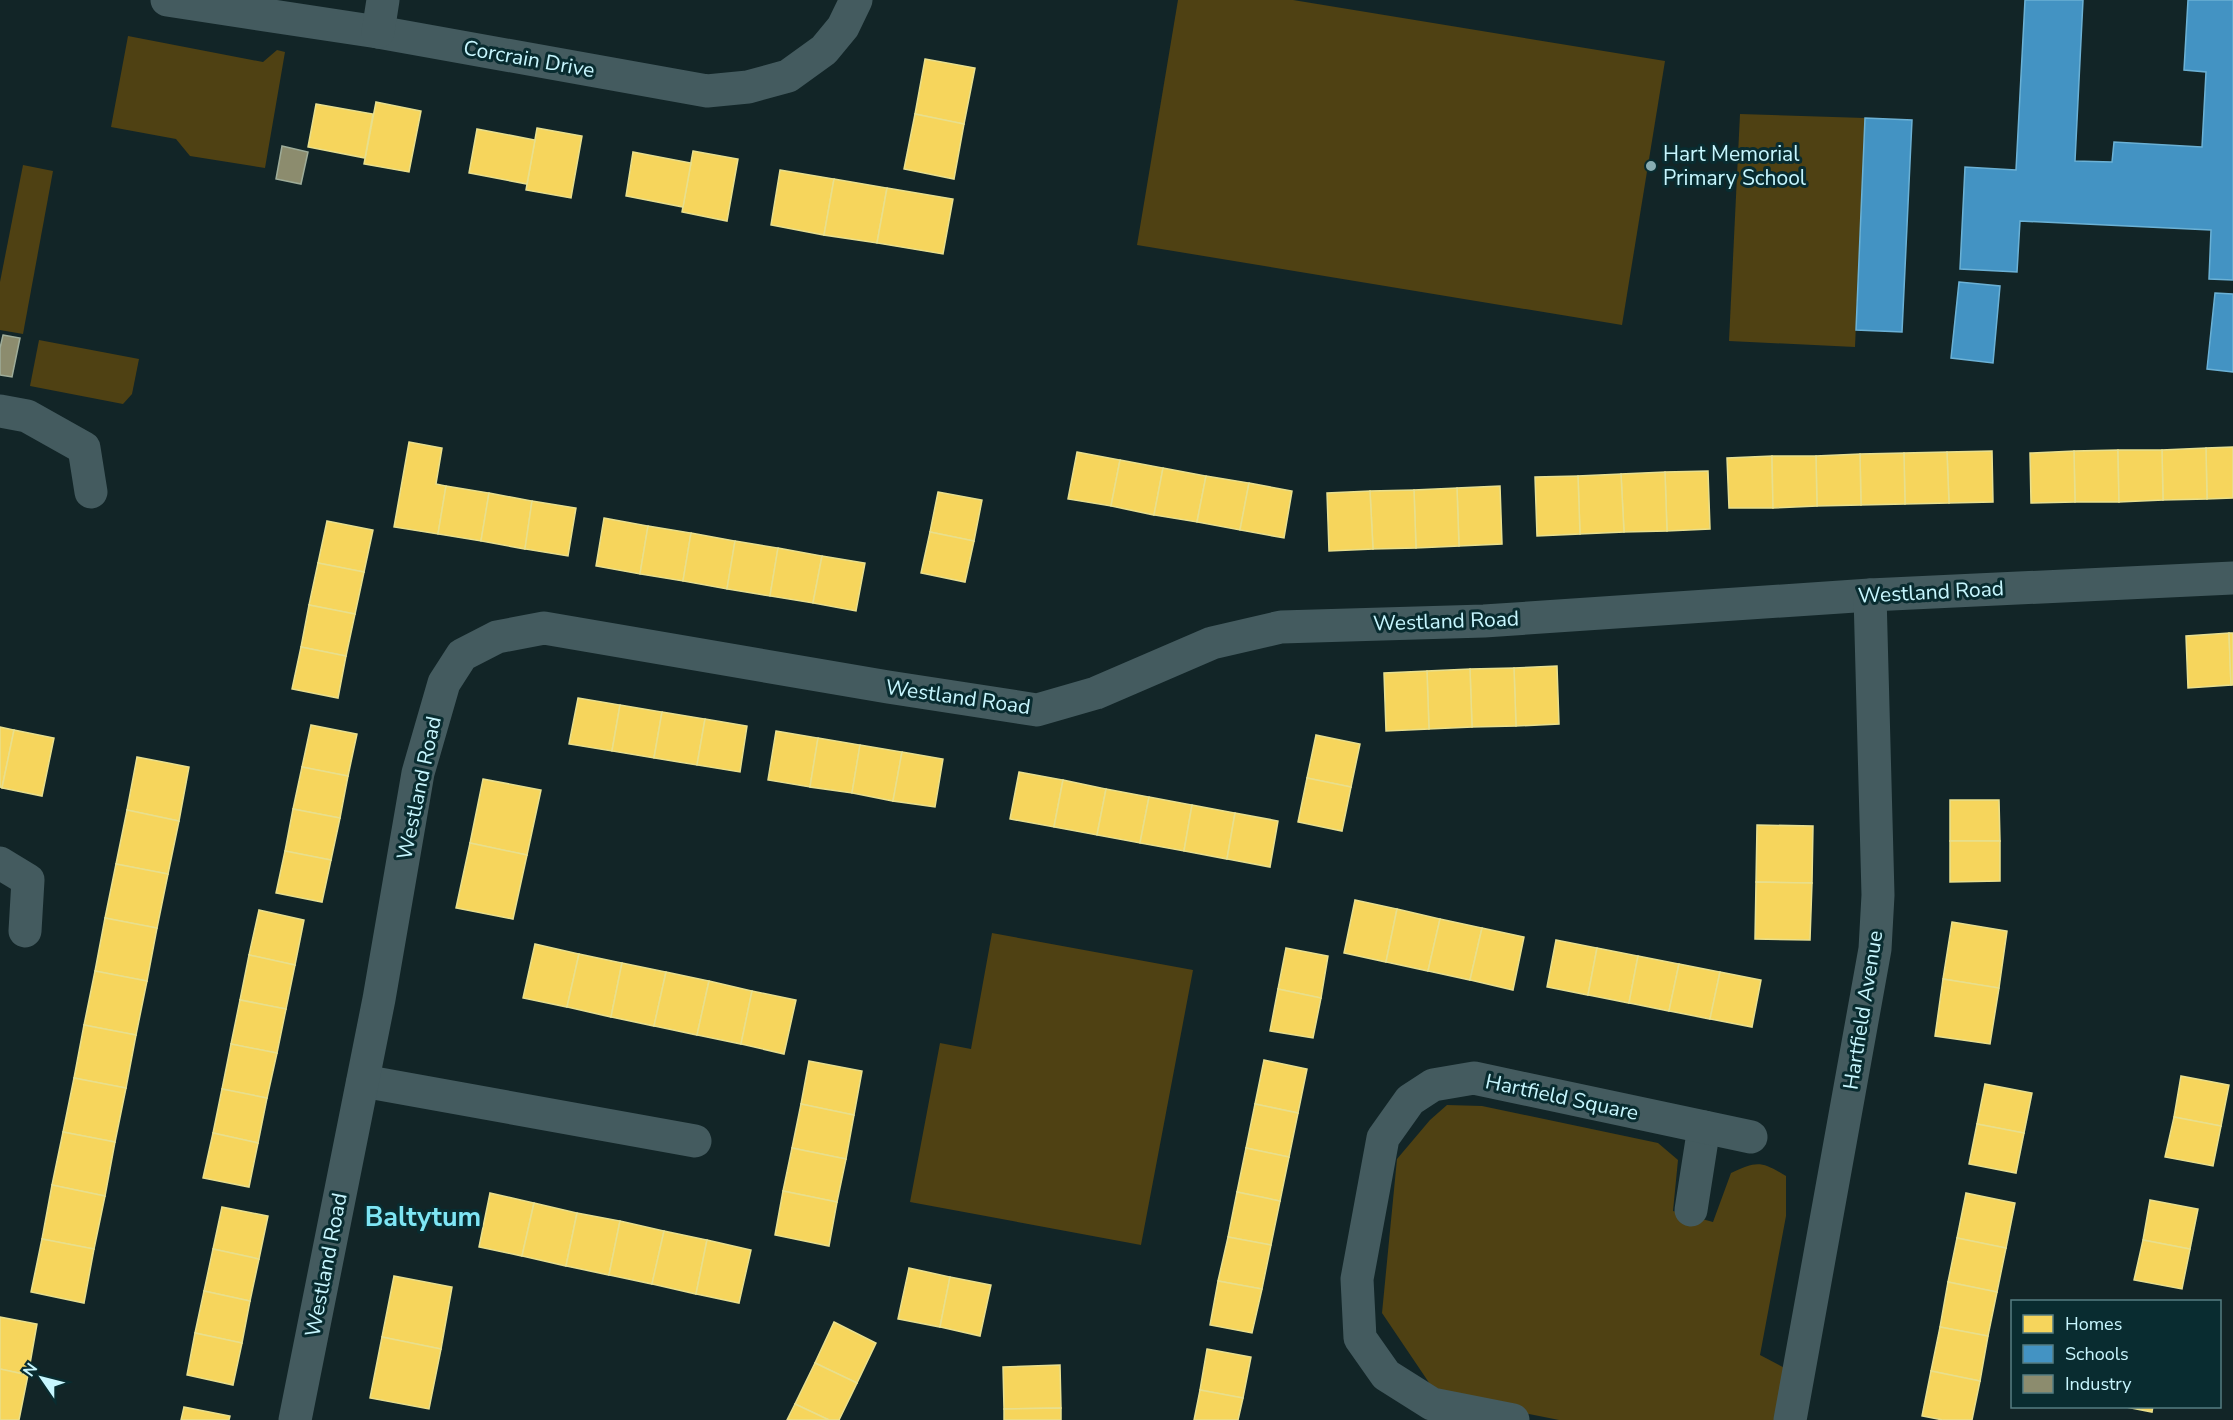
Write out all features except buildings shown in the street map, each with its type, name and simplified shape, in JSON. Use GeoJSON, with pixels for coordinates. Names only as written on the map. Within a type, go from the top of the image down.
{"type":"FeatureCollection","features":[{"type":"Feature","properties":{"kind":"street","name":"Corcrain Drive"},"geometry":{"type":"LineString","coordinates":[[167,0],[378,32],[707,91],[748,87],[788,76],[824,50],[843,27],[856,0]]}},
{"type":"Feature","properties":{"kind":"street"},"geometry":{"type":"LineString","coordinates":[[378,32],[383,0]]}},
{"type":"Feature","properties":{"kind":"street"},"geometry":{"type":"LineString","coordinates":[[0,411],[27,416],[84,448],[91,492]]}},
{"type":"Feature","properties":{"kind":"street","name":"Westland Road"},"geometry":{"type":"LineString","coordinates":[[295,1420],[363,1081],[418,773],[444,683],[462,655],[497,638],[544,628],[1037,710],[1096,693],[1212,643],[1281,627],[1484,621],[1870,595],[2233,578]]}},
{"type":"Feature","properties":{"kind":"street","name":"Hartfield Avenue"},"geometry":{"type":"LineString","coordinates":[[1790,1420],[1875,949],[1878,883],[1870,595]]}},
{"type":"Feature","properties":{"kind":"street"},"geometry":{"type":"LineString","coordinates":[[0,863],[28,880],[25,931]]}},
{"type":"Feature","properties":{"kind":"street","name":"Hartfield Square"},"geometry":{"type":"LineString","coordinates":[[1513,1420],[1432,1404],[1386,1375],[1360,1338],[1357,1279],[1383,1138],[1410,1100],[1433,1085],[1474,1078],[1751,1137]]}},
{"type":"Feature","properties":{"kind":"street"},"geometry":{"type":"LineString","coordinates":[[363,1081],[695,1141]]}},
{"type":"Feature","properties":{"kind":"street"},"geometry":{"type":"LineString","coordinates":[[1691,1210],[1704,1127]]}},
{"type":"Feature","properties":{"kind":"shaded area"},"geometry":{"type":"Polygon","coordinates":[[[1178,0],[1293,0],[1665,61],[1622,325],[1137,245],[1178,0]]]}},
{"type":"Feature","properties":{"kind":"shaded area"},"geometry":{"type":"Polygon","coordinates":[[[128,36],[263,62],[277,50],[285,52],[265,168],[190,156],[176,139],[111,127],[128,36]]]}},
{"type":"Feature","properties":{"kind":"shaded area"},"geometry":{"type":"Polygon","coordinates":[[[1740,114],[1865,118],[1855,347],[1729,341],[1740,114]]]}},
{"type":"Feature","properties":{"kind":"shaded area"},"geometry":{"type":"Polygon","coordinates":[[[23,165],[53,171],[23,334],[0,330],[0,282],[23,165]]]}},
{"type":"Feature","properties":{"kind":"shaded area"},"geometry":{"type":"Polygon","coordinates":[[[39,340],[139,359],[132,394],[123,404],[30,386],[39,340]]]}},
{"type":"Feature","properties":{"kind":"shaded area"},"geometry":{"type":"Polygon","coordinates":[[[992,933],[1193,970],[1141,1245],[910,1202],[940,1043],[971,1049],[992,933]]]}},
{"type":"Feature","properties":{"kind":"shaded area"},"geometry":{"type":"Polygon","coordinates":[[[1447,1105],[1482,1106],[1658,1143],[1678,1160],[1673,1211],[1713,1222],[1731,1173],[1759,1164],[1786,1176],[1786,1216],[1760,1355],[1794,1373],[1784,1420],[1559,1420],[1438,1396],[1382,1313],[1397,1159],[1430,1120],[1447,1105]]]}},
{"type":"Feature","properties":{"kind":"place","name":"Hart Memorial Primary School"},"geometry":{"type":"Point","coordinates":[1651,166]}},
{"type":"Feature","properties":{"kind":"district","name":"Baltytum"},"geometry":{"type":"Point","coordinates":[423,1217]}}]}
